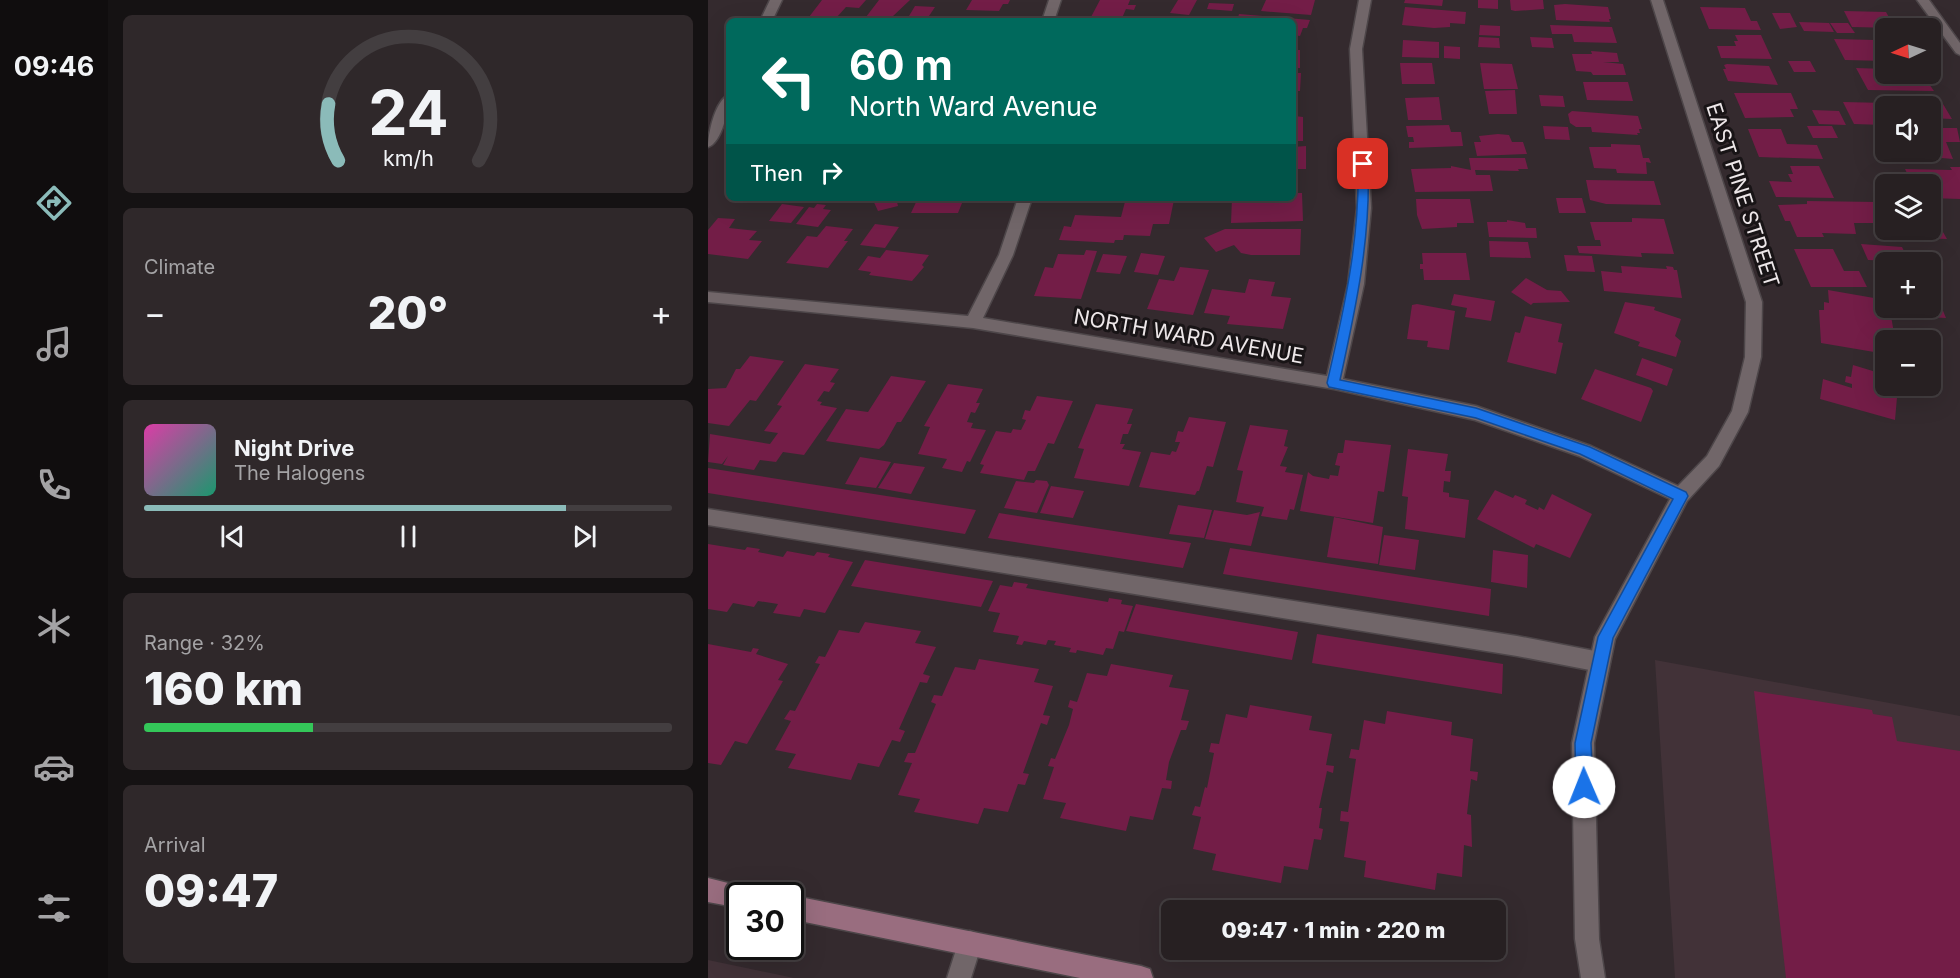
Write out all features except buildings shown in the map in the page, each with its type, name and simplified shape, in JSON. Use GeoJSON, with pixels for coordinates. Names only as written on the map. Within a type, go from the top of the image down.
{"type":"FeatureCollection","features":[{"type":"Feature","properties":{"kind":"street"},"geometry":{"type":"LineString","coordinates":[[767,18],[776,0]]}},
{"type":"Feature","properties":{"kind":"street"},"geometry":{"type":"LineString","coordinates":[[1049,18],[1055,0]]}},
{"type":"Feature","properties":{"kind":"street"},"geometry":{"type":"LineString","coordinates":[[1334,383],[1356,284],[1364,208],[1356,49],[1365,0]]}},
{"type":"Feature","properties":{"kind":"street","name":"EAST PINE STREET"},"geometry":{"type":"LineString","coordinates":[[1593,978],[1587,939],[1583,743],[1605,637],[1682,496],[1713,461],[1740,412],[1753,357],[1754,302],[1657,0]]}},
{"type":"Feature","properties":{"kind":"street"},"geometry":{"type":"LineString","coordinates":[[1923,0],[1960,51]]}},
{"type":"Feature","properties":{"kind":"street"},"geometry":{"type":"LineString","coordinates":[[708,143],[726,105]]}},
{"type":"Feature","properties":{"kind":"street"},"geometry":{"type":"LineString","coordinates":[[973,322],[1006,255],[1024,201]]}},
{"type":"Feature","properties":{"kind":"street","name":"NORTH WARD AVENUE"},"geometry":{"type":"LineString","coordinates":[[708,297],[973,322],[1334,383],[1476,413],[1585,450],[1682,496]]}},
{"type":"Feature","properties":{"kind":"street"},"geometry":{"type":"LineString","coordinates":[[708,517],[1517,646],[1600,662]]}},
{"type":"Feature","properties":{"kind":"street"},"geometry":{"type":"LineString","coordinates":[[708,890],[726,893]]}},
{"type":"Feature","properties":{"kind":"street"},"geometry":{"type":"LineString","coordinates":[[804,910],[1141,978]]}},
{"type":"Feature","properties":{"kind":"street"},"geometry":{"type":"LineString","coordinates":[[959,978],[970,943]]}},
{"type":"Feature","properties":{"kind":"shaded area"},"geometry":{"type":"Polygon","coordinates":[[[1655,660],[1960,716],[1960,978],[1675,978],[1655,660]]]}},
{"type":"Feature","properties":{"kind":"shaded area"},"geometry":{"type":"Polygon","coordinates":[[[708,960],[794,978],[708,978],[708,960]]]}},
{"type":"Feature","properties":{"kind":"route"},"geometry":{"type":"LineString","coordinates":[[1363,164],[1364,208],[1356,284],[1334,383],[1476,413],[1585,450],[1682,496],[1605,637],[1583,743],[1584,787]]}}]}
